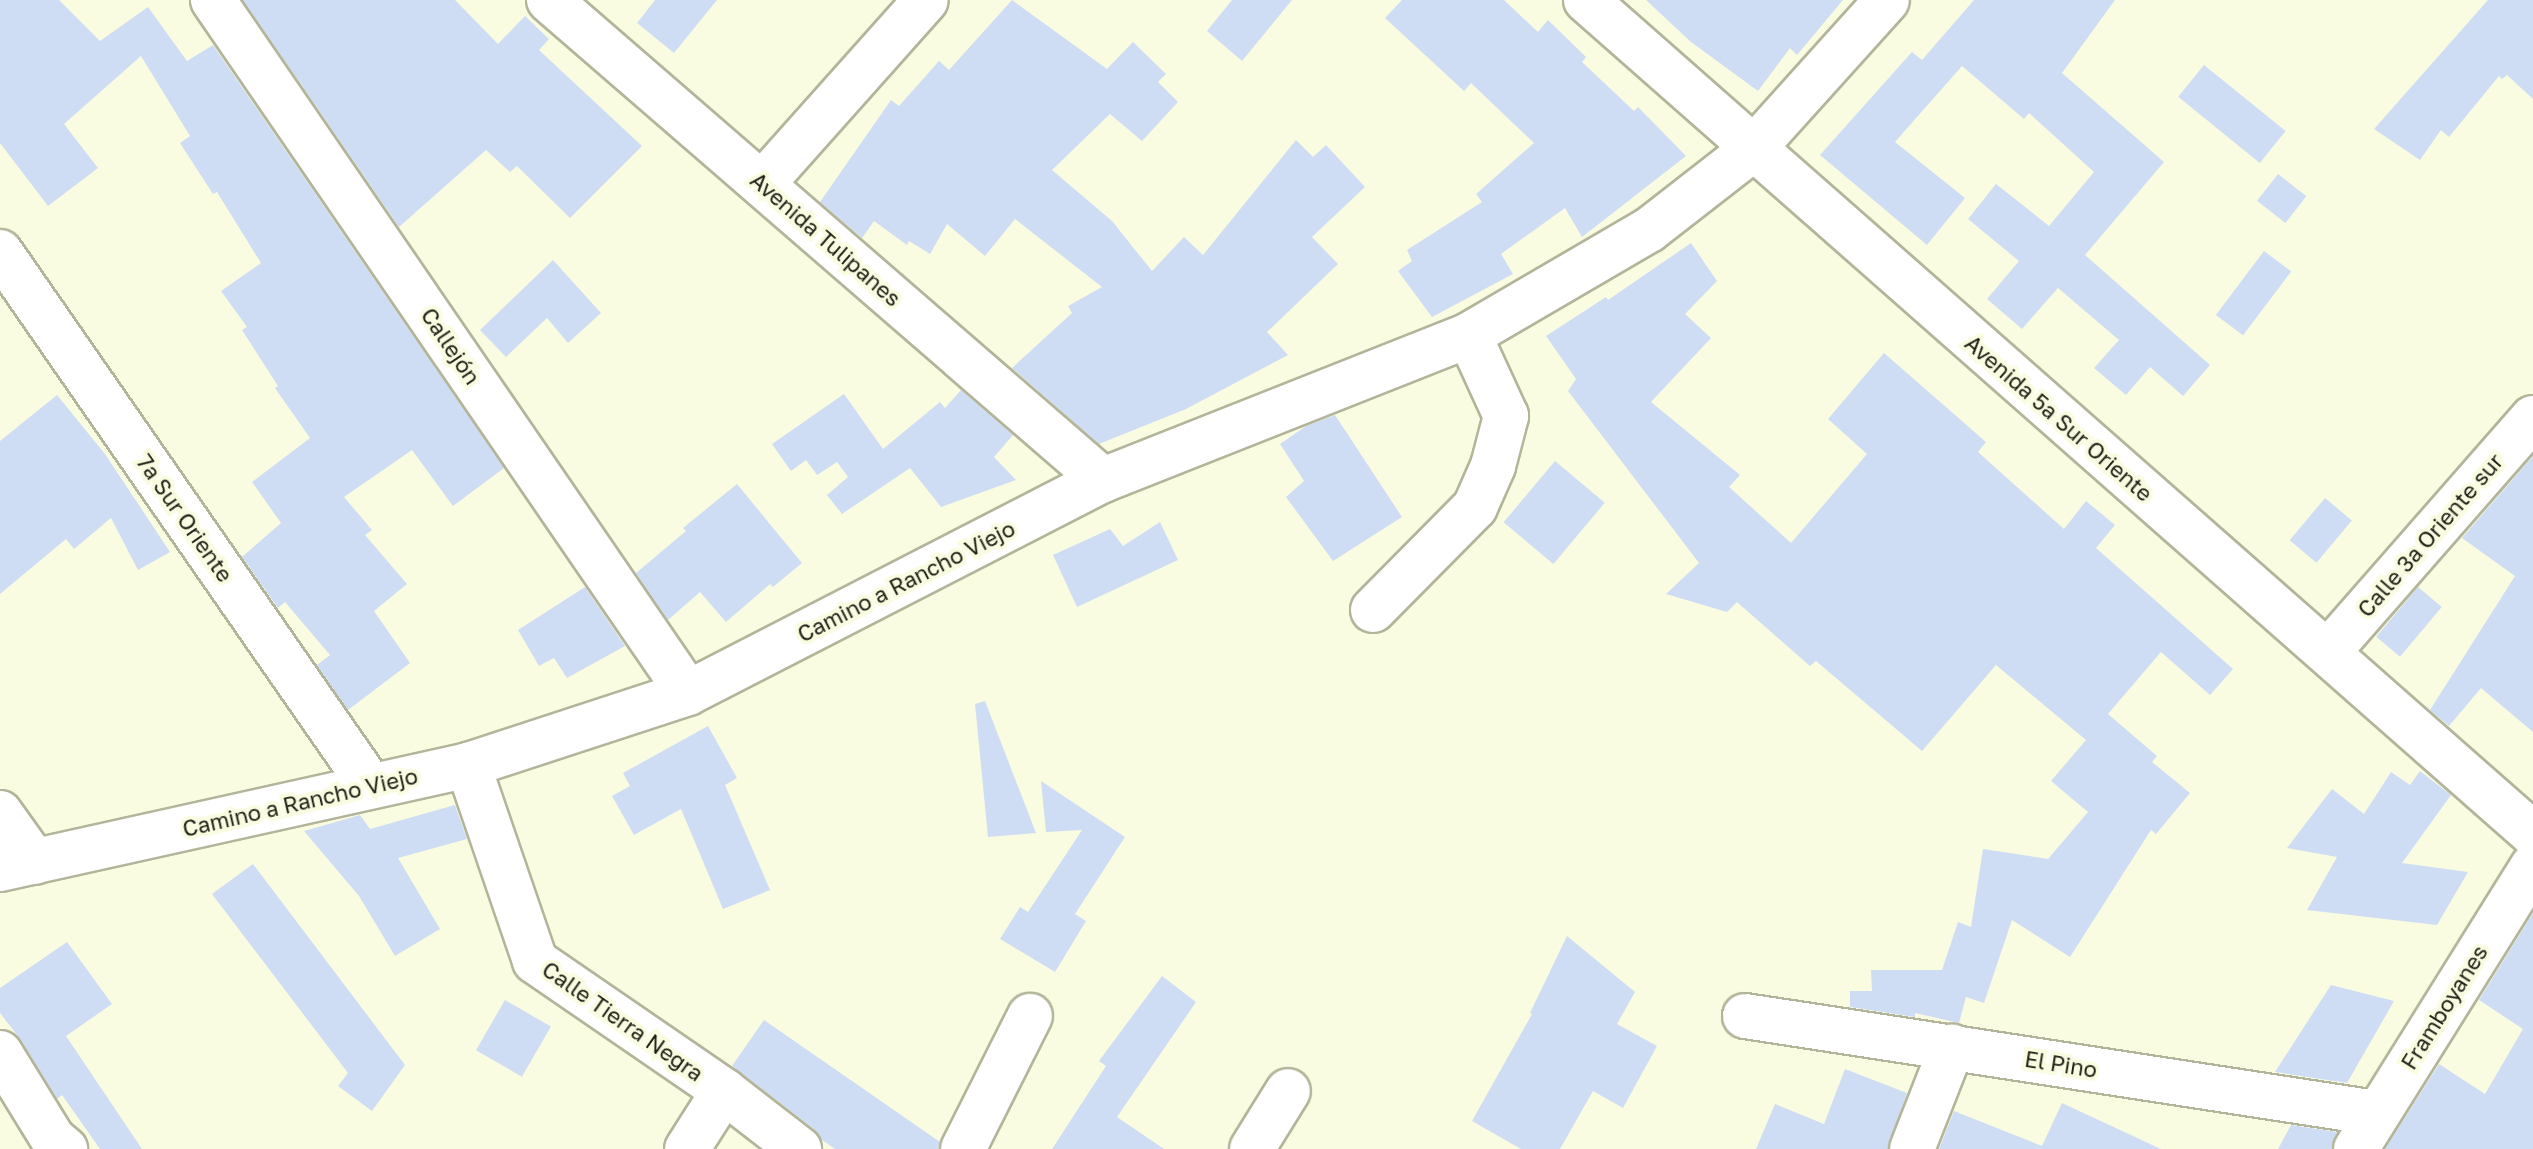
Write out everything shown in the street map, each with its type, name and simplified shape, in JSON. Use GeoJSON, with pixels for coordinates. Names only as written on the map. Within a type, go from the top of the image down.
{"type":"FeatureCollection","features":[{"type":"Feature","properties":{"kind":"street","name":"Callejón"},"geometry":{"type":"LineString","coordinates":[[213,0],[688,693]]}},
{"type":"Feature","properties":{"kind":"street","name":"Avenida Tulipanes"},"geometry":{"type":"LineString","coordinates":[[549,0],[1103,480]]}},
{"type":"Feature","properties":{"kind":"street"},"geometry":{"type":"LineString","coordinates":[[762,184],[926,0]]}},
{"type":"Feature","properties":{"kind":"street","name":"Avenida 5a Sur Oriente"},"geometry":{"type":"LineString","coordinates":[[1586,0],[2533,834]]}},
{"type":"Feature","properties":{"kind":"street","name":"Camino a Rancho Viejo"},"geometry":{"type":"LineString","coordinates":[[18,865],[468,765],[688,693],[1103,480],[1469,335],[1649,230],[1753,149],[1887,0]]}},
{"type":"Feature","properties":{"kind":"street","name":"7a Sur Oriente"},"geometry":{"type":"LineString","coordinates":[[0,252],[370,785]]}},
{"type":"Feature","properties":{"kind":"street"},"geometry":{"type":"LineString","coordinates":[[1373,610],[1475,507],[1493,466],[1506,416],[1469,335]]}},
{"type":"Feature","properties":{"kind":"street","name":"Calle 3a Oriente sur"},"geometry":{"type":"LineString","coordinates":[[2328,652],[2533,418]]}},
{"type":"Feature","properties":{"kind":"street","name":"Calle Tierra Negra"},"geometry":{"type":"LineString","coordinates":[[468,765],[535,961],[724,1091],[799,1149]]}},
{"type":"Feature","properties":{"kind":"street"},"geometry":{"type":"LineString","coordinates":[[0,813],[18,865]]}},
{"type":"Feature","properties":{"kind":"street","name":"Framboyanes"},"geometry":{"type":"LineString","coordinates":[[2366,1131],[2533,866]]}},
{"type":"Feature","properties":{"kind":"street"},"geometry":{"type":"LineString","coordinates":[[963,1149],[1030,1016]]}},
{"type":"Feature","properties":{"kind":"street","name":"El Pino"},"geometry":{"type":"LineString","coordinates":[[1745,1016],[1952,1047],[2366,1131]]}},
{"type":"Feature","properties":{"kind":"street"},"geometry":{"type":"LineString","coordinates":[[1912,1149],[1952,1047]]}},
{"type":"Feature","properties":{"kind":"street"},"geometry":{"type":"LineString","coordinates":[[0,1053],[53,1139],[65,1149]]}},
{"type":"Feature","properties":{"kind":"street"},"geometry":{"type":"LineString","coordinates":[[687,1149],[724,1091]]}},
{"type":"Feature","properties":{"kind":"street"},"geometry":{"type":"LineString","coordinates":[[1252,1149],[1288,1091]]}},
{"type":"Feature","properties":{"kind":"building"},"geometry":{"type":"Polygon","coordinates":[[[0,0],[59,0],[100,41],[148,7],[187,61],[213,45],[504,468],[453,506],[412,450],[344,497],[372,530],[365,535],[407,584],[374,611],[410,663],[348,710],[317,665],[330,655],[285,602],[278,608],[242,557],[281,523],[252,482],[310,438],[275,388],[278,386],[242,330],[247,327],[221,291],[261,263],[217,192],[213,194],[180,143],[190,136],[141,56],[64,124],[98,168],[48,206],[0,143],[0,0]]]}},
{"type":"Feature","properties":{"kind":"building"},"geometry":{"type":"Polygon","coordinates":[[[243,0],[455,0],[498,44],[525,16],[549,39],[539,50],[642,146],[570,218],[517,166],[510,172],[486,150],[399,227],[243,0]]]}},
{"type":"Feature","properties":{"kind":"building"},"geometry":{"type":"Polygon","coordinates":[[[655,0],[717,0],[674,53],[637,23],[655,0]]]}},
{"type":"Feature","properties":{"kind":"building"},"geometry":{"type":"Polygon","coordinates":[[[1012,0],[1107,69],[1133,42],[1166,74],[1158,82],[1178,102],[1142,141],[1110,114],[1052,170],[1112,221],[1152,271],[1184,237],[1203,255],[1296,140],[1313,157],[1326,145],[1365,187],[1312,237],[1338,264],[1267,332],[1288,355],[1186,409],[1099,444],[1012,368],[1072,313],[1068,306],[1102,287],[1015,219],[985,256],[947,224],[930,254],[909,241],[907,245],[874,221],[862,238],[820,202],[891,100],[899,106],[939,61],[949,70],[1012,0]]]}},
{"type":"Feature","properties":{"kind":"building"},"geometry":{"type":"Polygon","coordinates":[[[1232,0],[1292,0],[1242,61],[1207,31],[1232,0]]]}},
{"type":"Feature","properties":{"kind":"building"},"geometry":{"type":"Polygon","coordinates":[[[1402,0],[1504,0],[1538,32],[1548,20],[1586,57],[1582,62],[1634,111],[1638,107],[1686,156],[1582,237],[1565,208],[1501,254],[1513,274],[1432,317],[1398,271],[1412,261],[1407,250],[1482,202],[1476,194],[1534,143],[1471,83],[1464,91],[1385,18],[1402,0]]]}},
{"type":"Feature","properties":{"kind":"building"},"geometry":{"type":"Polygon","coordinates":[[[1646,0],[1843,0],[1797,55],[1790,48],[1758,91],[1691,42],[1646,0]]]}},
{"type":"Feature","properties":{"kind":"building"},"geometry":{"type":"Polygon","coordinates":[[[1974,0],[2115,0],[2062,73],[2164,162],[2085,255],[2210,365],[2183,396],[2150,367],[2126,395],[2094,368],[2119,340],[2058,288],[2022,329],[1987,299],[2019,261],[1968,219],[1996,184],[2049,226],[2094,172],[2029,113],[2024,119],[1962,66],[1895,142],[1965,198],[1927,245],[1820,155],[1912,52],[1922,60],[1974,0]]]}},
{"type":"Feature","properties":{"kind":"building"},"geometry":{"type":"Polygon","coordinates":[[[2488,0],[2533,0],[2533,99],[2507,75],[2502,79],[2499,76],[2449,137],[2441,130],[2420,160],[2374,129],[2488,0]]]}},
{"type":"Feature","properties":{"kind":"building"},"geometry":{"type":"Polygon","coordinates":[[[2204,65],[2286,131],[2260,163],[2178,97],[2204,65]]]}},
{"type":"Feature","properties":{"kind":"building"},"geometry":{"type":"Polygon","coordinates":[[[2278,174],[2306,196],[2285,223],[2257,201],[2278,174]]]}},
{"type":"Feature","properties":{"kind":"building"},"geometry":{"type":"Polygon","coordinates":[[[1691,243],[1717,281],[1685,314],[1711,338],[1651,402],[1740,475],[1729,487],[1791,543],[1867,454],[1828,419],[1884,353],[1986,442],[1978,452],[2064,529],[2086,501],[2115,525],[2096,548],[2233,669],[2210,695],[2161,652],[2108,714],[2157,756],[2152,762],[2190,793],[2156,834],[2151,830],[2070,957],[2012,920],[1984,1003],[1966,997],[1959,1023],[1915,1013],[1915,1017],[1850,1007],[1850,991],[1872,991],[1871,970],[1942,970],[1958,922],[1971,927],[1983,849],[2048,859],[2088,812],[2051,781],[2086,740],[1996,665],[1922,751],[1816,661],[1810,666],[1737,602],[1727,612],[1666,594],[1699,563],[1568,391],[1576,379],[1546,336],[1606,297],[1608,300],[1691,243]]]}},
{"type":"Feature","properties":{"kind":"building"},"geometry":{"type":"Polygon","coordinates":[[[2264,251],[2291,271],[2243,335],[2216,315],[2264,251]]]}},
{"type":"Feature","properties":{"kind":"building"},"geometry":{"type":"Polygon","coordinates":[[[553,260],[601,313],[568,343],[547,318],[506,357],[480,330],[553,260]]]}},
{"type":"Feature","properties":{"kind":"building"},"geometry":{"type":"Polygon","coordinates":[[[961,390],[1013,435],[994,457],[1016,480],[941,507],[910,468],[842,514],[827,495],[848,477],[837,462],[817,475],[806,460],[791,471],[772,444],[844,394],[883,449],[940,402],[945,408],[961,390]]]}},
{"type":"Feature","properties":{"kind":"building"},"geometry":{"type":"Polygon","coordinates":[[[57,395],[105,454],[170,552],[138,570],[111,518],[74,549],[66,539],[0,594],[0,441],[57,395]]]}},
{"type":"Feature","properties":{"kind":"building"},"geometry":{"type":"Polygon","coordinates":[[[1335,415],[1402,517],[1333,561],[1286,497],[1304,481],[1280,444],[1306,426],[1335,415]]]}},
{"type":"Feature","properties":{"kind":"building"},"geometry":{"type":"Polygon","coordinates":[[[2533,456],[2533,732],[2481,688],[2449,726],[2430,710],[2515,576],[2462,538],[2533,456]]]}},
{"type":"Feature","properties":{"kind":"building"},"geometry":{"type":"Polygon","coordinates":[[[1555,461],[1605,503],[1553,564],[1504,522],[1555,461]]]}},
{"type":"Feature","properties":{"kind":"building"},"geometry":{"type":"Polygon","coordinates":[[[737,484],[802,563],[773,587],[770,584],[726,622],[700,592],[668,620],[636,573],[686,531],[683,528],[737,484]]]}},
{"type":"Feature","properties":{"kind":"building"},"geometry":{"type":"Polygon","coordinates":[[[2325,498],[2352,520],[2316,563],[2290,540],[2325,498]]]}},
{"type":"Feature","properties":{"kind":"building"},"geometry":{"type":"Polygon","coordinates":[[[1160,522],[1178,560],[1077,607],[1053,555],[1110,529],[1123,546],[1160,522]]]}},
{"type":"Feature","properties":{"kind":"building"},"geometry":{"type":"Polygon","coordinates":[[[585,587],[625,646],[567,678],[554,658],[539,666],[518,630],[585,587]]]}},
{"type":"Feature","properties":{"kind":"building"},"geometry":{"type":"Polygon","coordinates":[[[2418,587],[2442,607],[2400,657],[2376,637],[2418,587]]]}},
{"type":"Feature","properties":{"kind":"building"},"geometry":{"type":"Polygon","coordinates":[[[985,701],[1036,833],[988,837],[975,704],[985,701]]]}},
{"type":"Feature","properties":{"kind":"building"},"geometry":{"type":"Polygon","coordinates":[[[708,726],[737,778],[725,785],[770,890],[723,909],[681,809],[634,835],[612,796],[630,786],[623,773],[708,726]]]}},
{"type":"Feature","properties":{"kind":"building"},"geometry":{"type":"Polygon","coordinates":[[[2420,771],[2451,795],[2402,863],[2468,872],[2437,925],[2307,910],[2337,857],[2287,848],[2332,789],[2364,814],[2391,772],[2410,785],[2420,771]]]}},
{"type":"Feature","properties":{"kind":"building"},"geometry":{"type":"Polygon","coordinates":[[[1041,781],[1125,837],[1075,914],[1086,921],[1055,972],[1000,939],[1020,907],[1028,912],[1082,830],[1046,832],[1041,781]]]}},
{"type":"Feature","properties":{"kind":"building"},"geometry":{"type":"Polygon","coordinates":[[[455,805],[467,839],[398,858],[440,929],[395,956],[359,896],[304,831],[360,815],[370,829],[455,805]]]}},
{"type":"Feature","properties":{"kind":"building"},"geometry":{"type":"Polygon","coordinates":[[[253,864],[405,1065],[372,1111],[338,1086],[348,1073],[212,894],[253,864]]]}},
{"type":"Feature","properties":{"kind":"building"},"geometry":{"type":"Polygon","coordinates":[[[2533,913],[2533,1149],[2385,1149],[2439,1064],[2485,1094],[2523,1029],[2479,1000],[2533,913]]]}},
{"type":"Feature","properties":{"kind":"building"},"geometry":{"type":"Polygon","coordinates":[[[1567,936],[1635,992],[1617,1024],[1657,1046],[1623,1108],[1593,1091],[1560,1149],[1521,1149],[1472,1121],[1532,1014],[1567,936]]]}},
{"type":"Feature","properties":{"kind":"building"},"geometry":{"type":"Polygon","coordinates":[[[67,942],[112,1004],[66,1036],[142,1149],[100,1149],[62,1095],[57,1099],[21,1040],[0,1013],[0,988],[67,942]]]}},
{"type":"Feature","properties":{"kind":"building"},"geometry":{"type":"Polygon","coordinates":[[[1162,976],[1196,1002],[1117,1117],[1164,1149],[1052,1149],[1106,1066],[1099,1061],[1162,976]]]}},
{"type":"Feature","properties":{"kind":"building"},"geometry":{"type":"Polygon","coordinates":[[[2331,985],[2394,1001],[2347,1083],[2275,1072],[2331,985]]]}},
{"type":"Feature","properties":{"kind":"building"},"geometry":{"type":"Polygon","coordinates":[[[505,1000],[551,1026],[522,1077],[476,1050],[505,1000]]]}},
{"type":"Feature","properties":{"kind":"building"},"geometry":{"type":"Polygon","coordinates":[[[764,1020],[940,1142],[938,1149],[835,1149],[822,1140],[814,1129],[732,1066],[764,1020]]]}},
{"type":"Feature","properties":{"kind":"building"},"geometry":{"type":"Polygon","coordinates":[[[1845,1069],[1907,1093],[1888,1149],[1756,1149],[1775,1104],[1824,1124],[1845,1069]]]}},
{"type":"Feature","properties":{"kind":"building"},"geometry":{"type":"Polygon","coordinates":[[[2062,1103],[2161,1149],[1939,1149],[1954,1111],[2042,1146],[2062,1103]]]}},
{"type":"Feature","properties":{"kind":"building"},"geometry":{"type":"Polygon","coordinates":[[[2291,1125],[2337,1132],[2331,1149],[2278,1149],[2291,1125]]]}}]}
